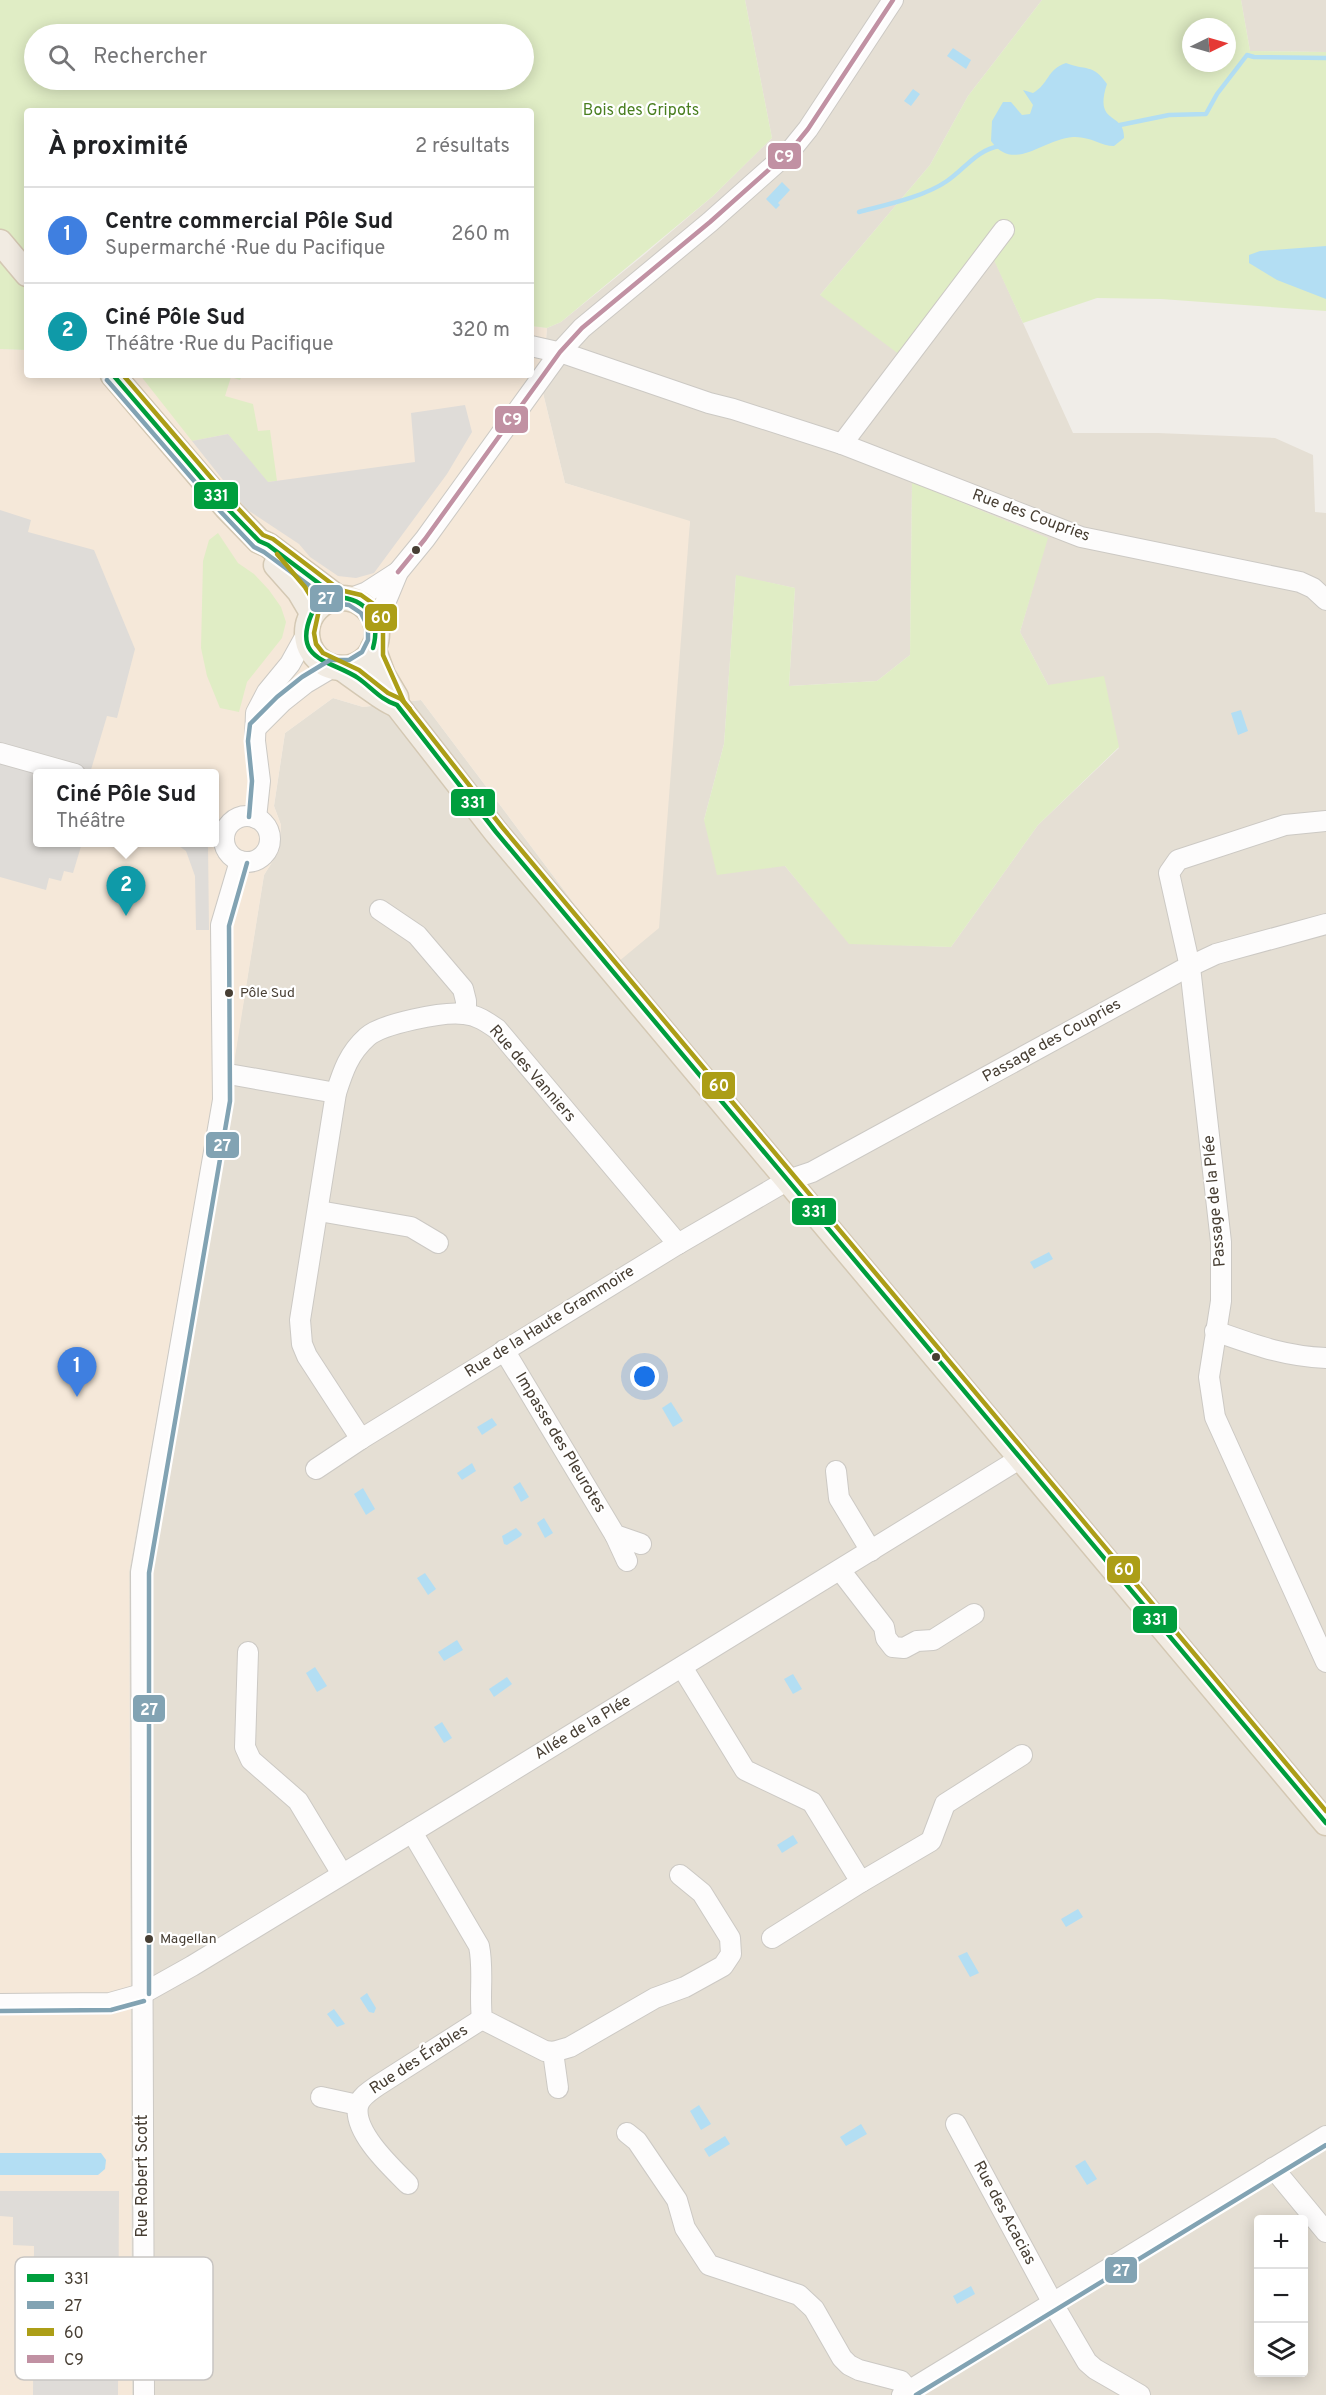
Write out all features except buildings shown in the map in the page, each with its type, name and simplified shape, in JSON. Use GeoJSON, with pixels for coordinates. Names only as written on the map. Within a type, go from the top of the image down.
{"type":"FeatureCollection","features":[{"type":"Feature","properties":{"kind":"main road"},"geometry":{"type":"LineString","coordinates":[[0,242],[24,270]]}},
{"type":"Feature","properties":{"kind":"main road"},"geometry":{"type":"LineString","coordinates":[[116,378],[226,507],[259,541],[263,550],[299,591],[309,624],[312,652],[318,659],[369,685],[390,704],[397,705]]}},
{"type":"Feature","properties":{"kind":"main road"},"geometry":{"type":"LineString","coordinates":[[259,541],[344,598],[367,608],[383,675],[396,698],[397,705],[496,832],[1326,1823]]}},
{"type":"Feature","properties":{"kind":"main road"},"geometry":{"type":"LineString","coordinates":[[309,624],[328,600],[344,598]]}},
{"type":"Feature","properties":{"kind":"main road"},"geometry":{"type":"LineString","coordinates":[[337,668],[360,663],[375,637]]}},
{"type":"Feature","properties":{"kind":"street"},"geometry":{"type":"LineString","coordinates":[[344,598],[367,592],[398,572],[425,539],[560,352],[582,328],[710,222],[791,150],[808,129],[893,0]]}},
{"type":"Feature","properties":{"kind":"street"},"geometry":{"type":"LineString","coordinates":[[842,444],[1004,230]]}},
{"type":"Feature","properties":{"kind":"street","name":"Rue des Coupries"},"geometry":{"type":"LineString","coordinates":[[534,347],[560,352],[709,403],[842,444],[1081,537],[1300,582],[1313,588],[1326,600]]}},
{"type":"Feature","properties":{"kind":"street"},"geometry":{"type":"LineString","coordinates":[[375,637],[398,572]]}},
{"type":"Feature","properties":{"kind":"street"},"geometry":{"type":"LineString","coordinates":[[256,818],[260,781],[255,741],[256,713],[260,702],[290,664],[309,624]]}},
{"type":"Feature","properties":{"kind":"street"},"geometry":{"type":"LineString","coordinates":[[256,729],[282,702],[306,683],[337,668]]}},
{"type":"Feature","properties":{"kind":"street"},"geometry":{"type":"LineString","coordinates":[[0,753],[57,769]]}},
{"type":"Feature","properties":{"kind":"street"},"geometry":{"type":"LineString","coordinates":[[256,818],[269,832],[268,848],[258,860],[250,862],[235,859],[227,850],[220,829],[237,819],[256,818]]}},
{"type":"Feature","properties":{"kind":"street","name":"Passage de la Plée"},"geometry":{"type":"LineString","coordinates":[[1326,821],[1285,825],[1178,860],[1169,873],[1190,967],[1221,1242],[1221,1301],[1209,1377],[1215,1417],[1320,1633],[1326,1662]]}},
{"type":"Feature","properties":{"kind":"street","name":"Rue Robert Scott"},"geometry":{"type":"LineString","coordinates":[[143,2257],[141,1572],[223,1100],[221,925],[240,861]]}},
{"type":"Feature","properties":{"kind":"street"},"geometry":{"type":"LineString","coordinates":[[380,910],[417,935],[463,989],[466,1014]]}},
{"type":"Feature","properties":{"kind":"street","name":"Passage des Coupries"},"geometry":{"type":"LineString","coordinates":[[788,1180],[812,1172],[1216,954],[1326,924]]}},
{"type":"Feature","properties":{"kind":"street","name":"Rue des Vanniers"},"geometry":{"type":"LineString","coordinates":[[361,1438],[307,1356],[302,1344],[300,1320],[336,1093],[345,1066],[355,1049],[369,1035],[387,1027],[446,1013],[466,1014],[482,1019],[497,1029],[678,1244]]}},
{"type":"Feature","properties":{"kind":"street"},"geometry":{"type":"LineString","coordinates":[[224,1076],[234,1075],[336,1093]]}},
{"type":"Feature","properties":{"kind":"street","name":"Rue de la Haute Grammoire"},"geometry":{"type":"LineString","coordinates":[[316,1469],[361,1438],[504,1350],[788,1180]]}},
{"type":"Feature","properties":{"kind":"street"},"geometry":{"type":"LineString","coordinates":[[318,1211],[411,1227],[438,1243]]}},
{"type":"Feature","properties":{"kind":"street"},"geometry":{"type":"LineString","coordinates":[[1215,1331],[1273,1352],[1326,1358]]}},
{"type":"Feature","properties":{"kind":"street","name":"Impasse des Pleurotes"},"geometry":{"type":"LineString","coordinates":[[504,1350],[615,1535],[627,1561]]}},
{"type":"Feature","properties":{"kind":"street","name":"Allée de la Plée"},"geometry":{"type":"LineString","coordinates":[[0,2004],[110,2003],[142,1994],[412,1832],[1021,1458]]}},
{"type":"Feature","properties":{"kind":"street"},"geometry":{"type":"LineString","coordinates":[[836,1471],[839,1498],[871,1551]]}},
{"type":"Feature","properties":{"kind":"street"},"geometry":{"type":"LineString","coordinates":[[615,1535],[641,1544]]}},
{"type":"Feature","properties":{"kind":"street"},"geometry":{"type":"LineString","coordinates":[[840,1570],[884,1628],[886,1638],[893,1647],[904,1648],[918,1641],[933,1640],[974,1614]]}},
{"type":"Feature","properties":{"kind":"street"},"geometry":{"type":"LineString","coordinates":[[248,1653],[245,1747],[251,1760],[298,1801],[342,1874]]}},
{"type":"Feature","properties":{"kind":"street"},"geometry":{"type":"LineString","coordinates":[[682,1667],[745,1770],[812,1802],[861,1882]]}},
{"type":"Feature","properties":{"kind":"street"},"geometry":{"type":"LineString","coordinates":[[772,1938],[931,1841],[945,1804],[1022,1755]]}},
{"type":"Feature","properties":{"kind":"street"},"geometry":{"type":"LineString","coordinates":[[412,1832],[479,1946],[483,1962],[480,2000],[482,2019],[538,2049],[553,2052],[570,2047],[655,1998],[685,1987],[723,1966],[731,1954],[730,1938],[702,1893],[680,1875]]}},
{"type":"Feature","properties":{"kind":"street","name":"Rue des Érables"},"geometry":{"type":"LineString","coordinates":[[408,2184],[378,2154],[358,2120],[358,2104],[377,2086],[482,2019]]}},
{"type":"Feature","properties":{"kind":"street"},"geometry":{"type":"LineString","coordinates":[[553,2052],[558,2088]]}},
{"type":"Feature","properties":{"kind":"street","name":"Rue des Érables"},"geometry":{"type":"LineString","coordinates":[[321,2097],[358,2104]]}},
{"type":"Feature","properties":{"kind":"street","name":"Rue des Acacias"},"geometry":{"type":"LineString","coordinates":[[956,2124],[1052,2302],[1090,2366],[1140,2395]]}},
{"type":"Feature","properties":{"kind":"street"},"geometry":{"type":"LineString","coordinates":[[627,2133],[637,2141],[677,2200],[686,2228],[709,2265],[799,2295],[814,2309],[842,2358],[849,2365],[859,2370],[901,2381],[906,2393],[1326,2136]]}},
{"type":"Feature","properties":{"kind":"street"},"geometry":{"type":"LineString","coordinates":[[1273,2168],[1326,2232]]}},
{"type":"Feature","properties":{"kind":"street","name":"Rue Robert Scott"},"geometry":{"type":"LineString","coordinates":[[144,2380],[144,2395]]}},
{"type":"Feature","properties":{"kind":"shaded area"},"geometry":{"type":"Polygon","coordinates":[[[745,0],[1042,0],[968,96],[930,165],[820,295],[993,257],[1073,433],[1158,433],[1275,438],[1313,455],[1315,512],[1326,513],[1326,2395],[132,2395],[132,2380],[213,2380],[213,2257],[131,2257],[129,1572],[192,1216],[208,1220],[264,875],[279,851],[281,825],[274,806],[285,733],[333,698],[363,707],[421,700],[618,962],[690,522],[565,483],[542,389],[547,328],[561,322],[713,196],[772,138],[745,0]],[[912,482],[910,655],[877,681],[789,686],[795,588],[736,576],[724,744],[704,820],[785,866],[849,943],[951,947],[1038,825],[1119,748],[1048,685],[1020,632],[1047,538],[912,482]]]}},
{"type":"Feature","properties":{"kind":"shaded area"},"geometry":{"type":"Polygon","coordinates":[[[1241,0],[1326,0],[1326,52],[1250,51],[1241,0]]]}},
{"type":"Feature","properties":{"kind":"shaded area"},"geometry":{"type":"Polygon","coordinates":[[[534,326],[547,328],[542,389],[565,483],[690,521],[659,928],[618,962],[421,700],[363,707],[333,698],[285,733],[274,806],[281,825],[279,851],[264,875],[209,1220],[192,1216],[129,1572],[131,2257],[15,2257],[15,2380],[132,2380],[132,2395],[0,2395],[0,349],[24,350],[24,378],[534,378],[534,326]]]}},
{"type":"Feature","properties":{"kind":"shaded area"},"geometry":{"type":"Polygon","coordinates":[[[465,405],[472,432],[447,474],[374,573],[356,578],[338,576],[310,557],[299,544],[246,509],[192,441],[228,434],[268,482],[415,462],[411,413],[465,405]]]}},
{"type":"Feature","properties":{"kind":"shaded area"},"geometry":{"type":"Polygon","coordinates":[[[0,510],[31,520],[28,532],[94,550],[135,649],[117,718],[107,716],[91,769],[33,769],[33,847],[81,847],[73,873],[64,871],[61,881],[49,878],[46,890],[0,877],[0,510]]]}},
{"type":"Feature","properties":{"kind":"shaded area"},"geometry":{"type":"Polygon","coordinates":[[[180,847],[208,847],[209,930],[196,930],[195,876],[186,851],[180,847]]]}},
{"type":"Feature","properties":{"kind":"shaded area"},"geometry":{"type":"Polygon","coordinates":[[[0,2191],[119,2191],[119,2257],[34,2257],[34,2246],[13,2245],[13,2217],[0,2216],[0,2191]]]}},
{"type":"Feature","properties":{"kind":"shaded area"},"geometry":{"type":"Polygon","coordinates":[[[33,2380],[118,2380],[118,2395],[33,2395],[33,2380]]]}},
{"type":"Feature","properties":{"kind":"green space","name":"Bois des Gripots"},"geometry":{"type":"Polygon","coordinates":[[[0,0],[745,0],[772,138],[713,196],[561,322],[547,328],[534,326],[534,108],[24,108],[24,350],[0,349],[0,0]]]}},
{"type":"Feature","properties":{"kind":"green space"},"geometry":{"type":"Polygon","coordinates":[[[1042,0],[1241,0],[1250,51],[1326,52],[1326,311],[1161,299],[1097,298],[1023,323],[993,258],[908,361],[820,295],[930,165],[968,96],[1042,0]]]}},
{"type":"Feature","properties":{"kind":"green space"},"geometry":{"type":"Polygon","coordinates":[[[142,378],[231,378],[225,396],[253,404],[258,431],[270,430],[277,481],[267,482],[228,434],[192,441],[142,378]]]}},
{"type":"Feature","properties":{"kind":"green space"},"geometry":{"type":"Polygon","coordinates":[[[912,482],[1048,538],[1020,632],[1048,685],[1104,676],[1119,747],[1038,825],[951,947],[849,944],[785,866],[717,875],[704,820],[724,744],[736,575],[795,588],[789,686],[877,681],[910,655],[912,482]]]}},
{"type":"Feature","properties":{"kind":"green space"},"geometry":{"type":"Polygon","coordinates":[[[218,533],[238,563],[254,574],[269,590],[281,607],[286,622],[282,638],[247,682],[239,712],[220,708],[207,676],[201,648],[203,561],[209,540],[218,533]]]}},
{"type":"Feature","properties":{"kind":"water"},"geometry":{"type":"Polygon","coordinates":[[[953,48],[971,60],[966,69],[947,56],[953,48]]]}},
{"type":"Feature","properties":{"kind":"water"},"geometry":{"type":"Polygon","coordinates":[[[1066,63],[1093,70],[1102,77],[1107,84],[1104,97],[1106,112],[1120,124],[1124,138],[1114,146],[1073,137],[1061,139],[1019,155],[1000,150],[991,141],[992,121],[1003,102],[1011,102],[1022,115],[1030,114],[1033,105],[1023,90],[1033,93],[1055,69],[1066,63]]]}},
{"type":"Feature","properties":{"kind":"water"},"geometry":{"type":"Polygon","coordinates":[[[913,89],[920,94],[911,106],[904,101],[913,89]]]}},
{"type":"Feature","properties":{"kind":"water"},"geometry":{"type":"Polygon","coordinates":[[[782,182],[790,190],[778,203],[780,205],[776,209],[766,199],[782,182]]]}},
{"type":"Feature","properties":{"kind":"water"},"geometry":{"type":"Polygon","coordinates":[[[1326,246],[1326,299],[1277,280],[1249,263],[1249,255],[1260,251],[1326,246]]]}},
{"type":"Feature","properties":{"kind":"water"},"geometry":{"type":"Polygon","coordinates":[[[1241,710],[1248,731],[1238,735],[1231,713],[1241,710]]]}},
{"type":"Feature","properties":{"kind":"water"},"geometry":{"type":"Polygon","coordinates":[[[1049,1252],[1053,1259],[1034,1269],[1030,1262],[1049,1252]]]}},
{"type":"Feature","properties":{"kind":"water"},"geometry":{"type":"Polygon","coordinates":[[[671,1402],[683,1421],[673,1427],[662,1408],[671,1402]]]}},
{"type":"Feature","properties":{"kind":"water"},"geometry":{"type":"Polygon","coordinates":[[[492,1418],[497,1425],[482,1435],[477,1427],[492,1418]]]}},
{"type":"Feature","properties":{"kind":"water"},"geometry":{"type":"Polygon","coordinates":[[[472,1463],[476,1471],[462,1480],[457,1473],[472,1463]]]}},
{"type":"Feature","properties":{"kind":"water"},"geometry":{"type":"Polygon","coordinates":[[[520,1482],[529,1497],[521,1502],[513,1487],[520,1482]]]}},
{"type":"Feature","properties":{"kind":"water"},"geometry":{"type":"Polygon","coordinates":[[[363,1488],[375,1509],[366,1515],[354,1494],[363,1488]]]}},
{"type":"Feature","properties":{"kind":"water"},"geometry":{"type":"Polygon","coordinates":[[[544,1518],[553,1533],[545,1538],[537,1523],[544,1518]]]}},
{"type":"Feature","properties":{"kind":"water"},"geometry":{"type":"Polygon","coordinates":[[[516,1528],[522,1534],[521,1536],[507,1545],[504,1544],[502,1536],[516,1528]]]}},
{"type":"Feature","properties":{"kind":"water"},"geometry":{"type":"Polygon","coordinates":[[[425,1573],[436,1589],[428,1595],[417,1578],[425,1573]]]}},
{"type":"Feature","properties":{"kind":"water"},"geometry":{"type":"Polygon","coordinates":[[[457,1640],[463,1650],[444,1661],[438,1652],[457,1640]]]}},
{"type":"Feature","properties":{"kind":"water"},"geometry":{"type":"Polygon","coordinates":[[[315,1667],[327,1686],[317,1692],[306,1673],[315,1667]]]}},
{"type":"Feature","properties":{"kind":"water"},"geometry":{"type":"Polygon","coordinates":[[[793,1674],[802,1689],[793,1694],[784,1679],[793,1674]]]}},
{"type":"Feature","properties":{"kind":"water"},"geometry":{"type":"Polygon","coordinates":[[[507,1677],[512,1684],[494,1697],[489,1689],[507,1677]]]}},
{"type":"Feature","properties":{"kind":"water"},"geometry":{"type":"Polygon","coordinates":[[[442,1722],[452,1738],[444,1743],[434,1727],[442,1722]]]}},
{"type":"Feature","properties":{"kind":"water"},"geometry":{"type":"Polygon","coordinates":[[[793,1835],[798,1843],[782,1853],[777,1845],[793,1835]]]}},
{"type":"Feature","properties":{"kind":"water"},"geometry":{"type":"Polygon","coordinates":[[[1078,1909],[1083,1917],[1066,1927],[1061,1919],[1078,1909]]]}},
{"type":"Feature","properties":{"kind":"water"},"geometry":{"type":"Polygon","coordinates":[[[967,1952],[979,1973],[970,1977],[958,1956],[967,1952]]]}},
{"type":"Feature","properties":{"kind":"water"},"geometry":{"type":"Polygon","coordinates":[[[367,1993],[376,2008],[374,2013],[369,2012],[360,1998],[367,1993]]]}},
{"type":"Feature","properties":{"kind":"water"},"geometry":{"type":"Polygon","coordinates":[[[334,2009],[345,2024],[337,2027],[327,2014],[334,2009]]]}},
{"type":"Feature","properties":{"kind":"water"},"geometry":{"type":"Polygon","coordinates":[[[699,2105],[711,2124],[701,2130],[690,2111],[699,2105]]]}},
{"type":"Feature","properties":{"kind":"water"},"geometry":{"type":"Polygon","coordinates":[[[861,2124],[867,2134],[846,2146],[840,2137],[861,2124]]]}},
{"type":"Feature","properties":{"kind":"water"},"geometry":{"type":"Polygon","coordinates":[[[725,2136],[730,2144],[709,2157],[704,2149],[725,2136]]]}},
{"type":"Feature","properties":{"kind":"water"},"geometry":{"type":"Polygon","coordinates":[[[0,2153],[101,2153],[106,2160],[105,2169],[98,2175],[0,2175],[0,2153]]]}},
{"type":"Feature","properties":{"kind":"water"},"geometry":{"type":"Polygon","coordinates":[[[1085,2160],[1097,2179],[1087,2185],[1075,2166],[1085,2160]]]}},
{"type":"Feature","properties":{"kind":"water"},"geometry":{"type":"Polygon","coordinates":[[[971,2286],[975,2294],[957,2304],[953,2296],[971,2286]]]}},
{"type":"Feature","properties":{"kind":"waterway"},"geometry":{"type":"LineString","coordinates":[[1115,126],[1169,115],[1206,114],[1217,94],[1247,55],[1326,58]]}},
{"type":"Feature","properties":{"kind":"waterway"},"geometry":{"type":"LineString","coordinates":[[859,212],[904,200],[938,187],[984,151],[1000,146]]}},
{"type":"Feature","properties":{"kind":"transit line","name":"C9"},"geometry":{"type":"LineString","coordinates":[[398,572],[425,539],[560,352],[582,328],[710,222],[791,150],[808,129],[893,0]]}},
{"type":"Feature","properties":{"kind":"transit line","name":"331"},"geometry":{"type":"LineString","coordinates":[[116,378],[226,507],[259,541],[268,545],[337,597]]}},
{"type":"Feature","properties":{"kind":"transit line","name":"60"},"geometry":{"type":"LineString","coordinates":[[126,378],[263,535],[273,539],[340,590],[361,595],[375,605],[383,621],[383,655],[404,702],[502,827],[1326,1811]]}},
{"type":"Feature","properties":{"kind":"transit line","name":"27"},"geometry":{"type":"LineString","coordinates":[[107,380],[254,547],[333,603],[349,605],[361,613],[368,627],[368,640],[362,652],[349,660],[330,660],[302,677],[277,697],[250,724],[248,741],[252,781],[249,817]]}},
{"type":"Feature","properties":{"kind":"transit line","name":"60"},"geometry":{"type":"LineString","coordinates":[[277,554],[305,587],[319,610],[314,633],[316,644],[323,653],[359,670],[388,693],[401,699],[410,709]]}},
{"type":"Feature","properties":{"kind":"transit line","name":"331"},"geometry":{"type":"LineString","coordinates":[[337,597],[356,602],[369,612],[375,628],[373,648]]}},
{"type":"Feature","properties":{"kind":"transit line","name":"331"},"geometry":{"type":"LineString","coordinates":[[312,613],[307,629],[310,650],[317,657],[358,678],[381,697],[397,705],[496,832],[1326,1823]]}},
{"type":"Feature","properties":{"kind":"transit line","name":"27"},"geometry":{"type":"LineString","coordinates":[[149,1994],[149,1573],[230,1101],[229,926],[247,863]]}},
{"type":"Feature","properties":{"kind":"transit line","name":"27"},"geometry":{"type":"LineString","coordinates":[[0,2011],[111,2010],[144,2001]]}},
{"type":"Feature","properties":{"kind":"transit line","name":"27"},"geometry":{"type":"LineString","coordinates":[[916,2395],[1326,2145]]}},
{"type":"Feature","properties":{"kind":"place","name":"Ciné Pôle Sud"},"geometry":{"type":"Point","coordinates":[126,916]}},
{"type":"Feature","properties":{"kind":"place","name":"Pôle Sud"},"geometry":{"type":"Point","coordinates":[229,993]}},
{"type":"Feature","properties":{"kind":"place","name":"Centre commercial Pôle Sud"},"geometry":{"type":"Point","coordinates":[77,1397]}},
{"type":"Feature","properties":{"kind":"place","name":"Magellan"},"geometry":{"type":"Point","coordinates":[149,1939]}}]}
